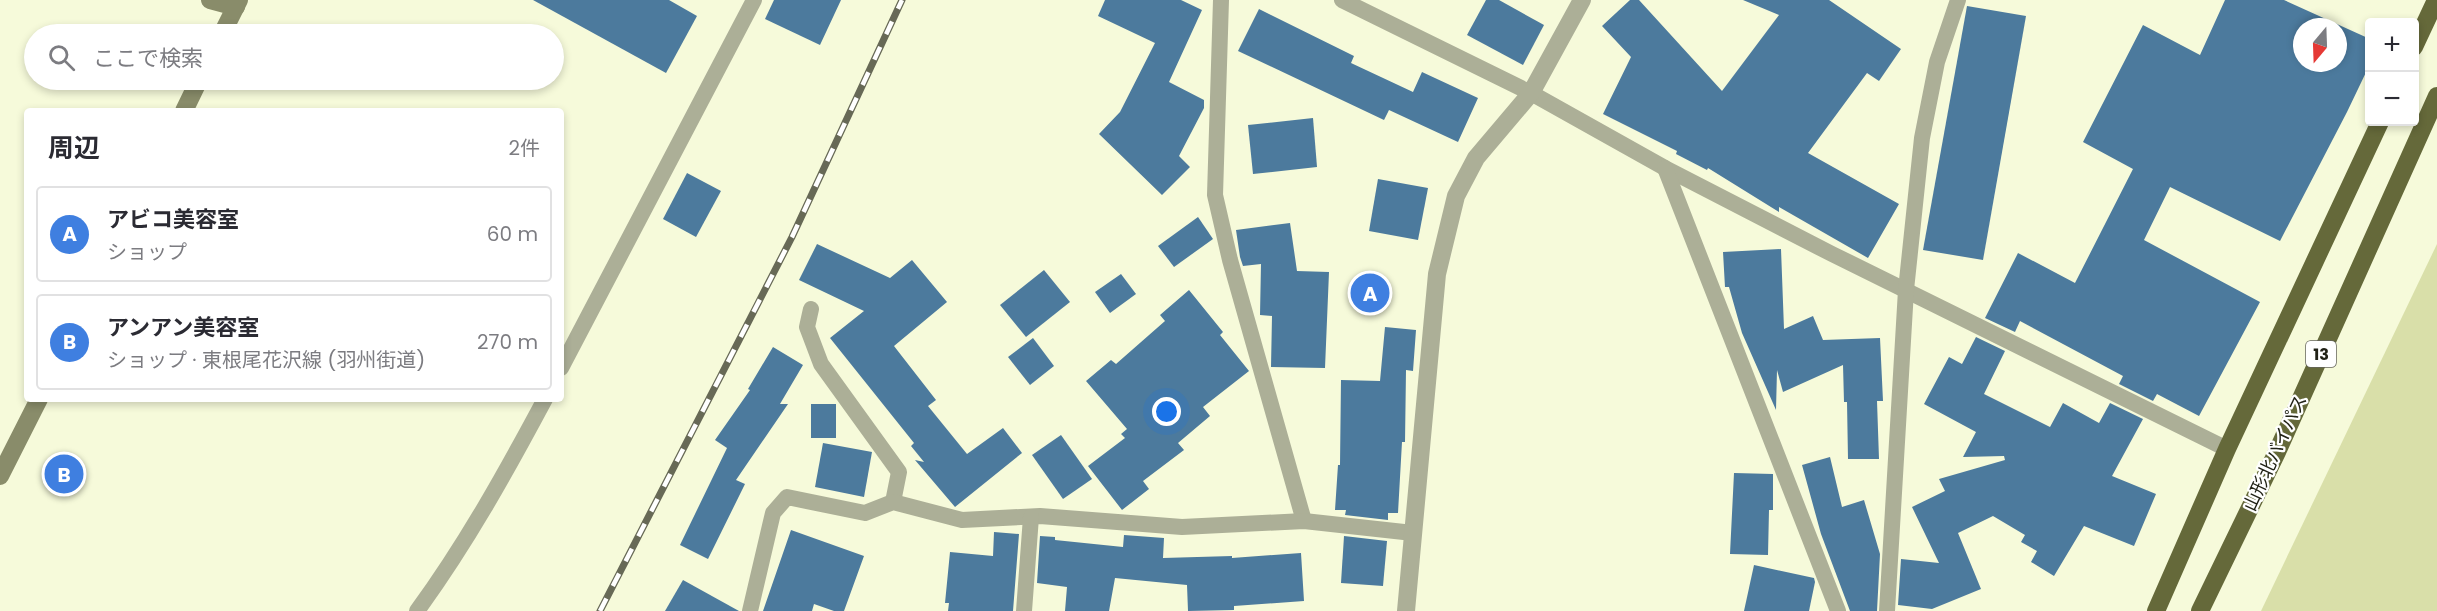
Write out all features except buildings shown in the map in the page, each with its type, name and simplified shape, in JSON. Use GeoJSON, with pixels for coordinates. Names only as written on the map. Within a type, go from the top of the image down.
{"type":"FeatureCollection","features":[{"type":"Feature","properties":{"kind":"highway"},"geometry":{"type":"LineString","coordinates":[[2419,38],[2436,0]]}},
{"type":"Feature","properties":{"kind":"highway","name":"山形北バイパス"},"geometry":{"type":"LineString","coordinates":[[2200,611],[2277,452],[2437,96]]}},
{"type":"Feature","properties":{"kind":"highway","name":"13"},"geometry":{"type":"LineString","coordinates":[[2156,611],[2227,449],[2378,126]]}},
{"type":"Feature","properties":{"kind":"main road"},"geometry":{"type":"LineString","coordinates":[[210,0],[238,3],[227,24]]}},
{"type":"Feature","properties":{"kind":"main road"},"geometry":{"type":"LineString","coordinates":[[185,108],[194,90]]}},
{"type":"Feature","properties":{"kind":"main road"},"geometry":{"type":"LineString","coordinates":[[0,476],[37,402]]}},
{"type":"Feature","properties":{"kind":"street"},"geometry":{"type":"LineString","coordinates":[[1406,611],[1437,274],[1456,196],[1476,158],[1531,93],[1582,0]]}},
{"type":"Feature","properties":{"kind":"lane"},"geometry":{"type":"LineString","coordinates":[[564,362],[754,0]]}},
{"type":"Feature","properties":{"kind":"lane"},"geometry":{"type":"LineString","coordinates":[[1221,0],[1215,195],[1230,260],[1304,521]]}},
{"type":"Feature","properties":{"kind":"lane"},"geometry":{"type":"LineString","coordinates":[[1342,0],[1531,93],[1665,168],[1832,255],[2227,449]]}},
{"type":"Feature","properties":{"kind":"lane"},"geometry":{"type":"LineString","coordinates":[[1887,611],[1906,290],[1922,138],[1937,62],[1958,0]]}},
{"type":"Feature","properties":{"kind":"lane"},"geometry":{"type":"LineString","coordinates":[[1665,168],[1838,611]]}},
{"type":"Feature","properties":{"kind":"lane"},"geometry":{"type":"LineString","coordinates":[[812,309],[807,327],[821,364],[898,472],[893,502]]}},
{"type":"Feature","properties":{"kind":"lane"},"geometry":{"type":"LineString","coordinates":[[417,611],[445,572],[503,479],[543,402]]}},
{"type":"Feature","properties":{"kind":"lane"},"geometry":{"type":"LineString","coordinates":[[750,611],[773,513],[787,497],[865,513],[893,502],[962,520],[1030,517],[1182,527],[1304,521],[1413,533]]}},
{"type":"Feature","properties":{"kind":"lane"},"geometry":{"type":"LineString","coordinates":[[1024,611],[1030,517]]}},
{"type":"Feature","properties":{"kind":"green space"},"geometry":{"type":"Polygon","coordinates":[[[2437,244],[2437,611],[2261,611],[2437,244]]]}},
{"type":"Feature","properties":{"kind":"railway"},"geometry":{"type":"LineString","coordinates":[[600,611],[792,237],[902,0]]}},
{"type":"Feature","properties":{"kind":"place","name":"アビコ美容室"},"geometry":{"type":"Point","coordinates":[1370,293]}},
{"type":"Feature","properties":{"kind":"place","name":"アンアン美容室"},"geometry":{"type":"Point","coordinates":[64,474]}}]}
